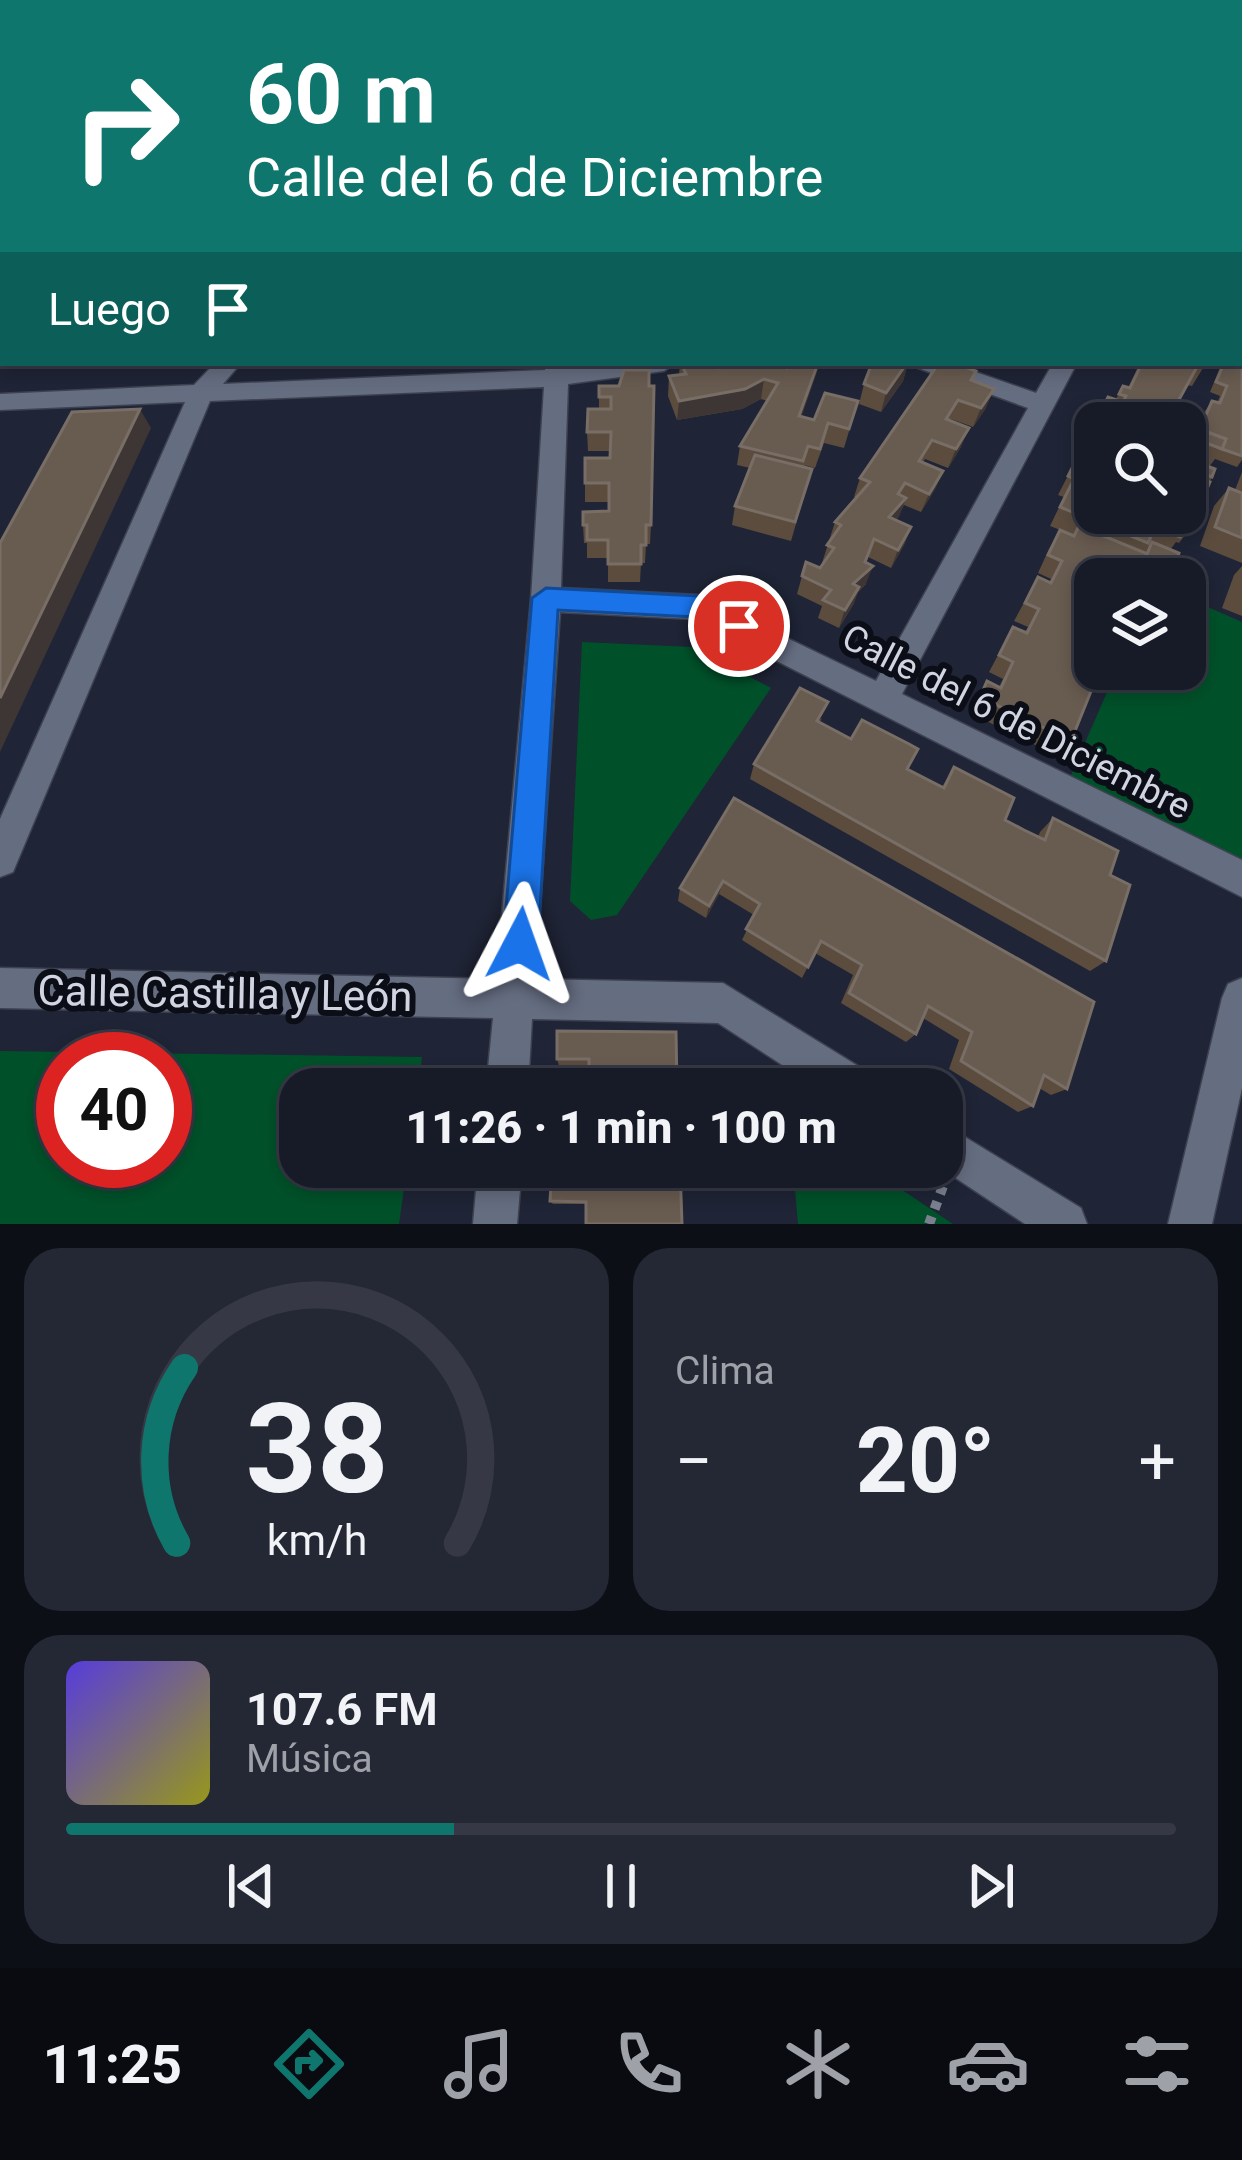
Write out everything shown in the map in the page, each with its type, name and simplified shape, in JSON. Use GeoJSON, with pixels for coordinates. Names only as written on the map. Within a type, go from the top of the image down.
{"type":"FeatureCollection","features":[{"type":"Feature","properties":{"kind":"street"},"geometry":{"type":"LineString","coordinates":[[0,860],[201,393],[226,366]]}},
{"type":"Feature","properties":{"kind":"street"},"geometry":{"type":"LineString","coordinates":[[0,401],[618,366]]}},
{"type":"Feature","properties":{"kind":"street"},"geometry":{"type":"LineString","coordinates":[[934,366],[1044,406]]}},
{"type":"Feature","properties":{"kind":"street"},"geometry":{"type":"LineString","coordinates":[[884,697],[1064,366]]}},
{"type":"Feature","properties":{"kind":"street"},"geometry":{"type":"LineString","coordinates":[[509,1068],[546,598],[556,370]]}},
{"type":"Feature","properties":{"kind":"street","name":"Calle del 6 de Diciembre"},"geometry":{"type":"LineString","coordinates":[[546,598],[698,607],[1242,879]]}},
{"type":"Feature","properties":{"kind":"street","name":"Calle Castilla y León"},"geometry":{"type":"LineString","coordinates":[[0,988],[723,1003],[824,1068]]}},
{"type":"Feature","properties":{"kind":"street"},"geometry":{"type":"LineString","coordinates":[[1190,1224],[1242,998]]}},
{"type":"Feature","properties":{"kind":"street"},"geometry":{"type":"LineString","coordinates":[[963,1158],[1065,1224]]}},
{"type":"Feature","properties":{"kind":"street"},"geometry":{"type":"LineString","coordinates":[[495,1224],[498,1188]]}},
{"type":"Feature","properties":{"kind":"green space"},"geometry":{"type":"Polygon","coordinates":[[[1206,606],[1242,622],[1242,879],[1065,789],[1108,690],[1206,690],[1206,606]]]}},
{"type":"Feature","properties":{"kind":"green space"},"geometry":{"type":"Polygon","coordinates":[[[582,642],[692,647],[771,688],[617,915],[591,920],[570,901],[582,642]]]}},
{"type":"Feature","properties":{"kind":"green space"},"geometry":{"type":"Polygon","coordinates":[[[0,1051],[36,1052],[36,1188],[192,1188],[192,1054],[422,1057],[421,1068],[279,1068],[279,1188],[404,1188],[399,1224],[0,1224],[0,1051]]]}},
{"type":"Feature","properties":{"kind":"green space"},"geometry":{"type":"Polygon","coordinates":[[[795,1188],[899,1188],[953,1224],[798,1224],[795,1188]]]}},
{"type":"Feature","properties":{"kind":"building"},"geometry":{"type":"Polygon","coordinates":[[[682,366],[817,366],[799,416],[814,420],[825,393],[858,401],[849,429],[828,423],[820,449],[808,446],[803,461],[740,446],[778,383],[764,379],[745,389],[679,401],[669,376],[686,374],[682,366]]]}},
{"type":"Feature","properties":{"kind":"building"},"geometry":{"type":"Polygon","coordinates":[[[871,366],[905,366],[886,393],[864,384],[871,366]]]}},
{"type":"Feature","properties":{"kind":"building"},"geometry":{"type":"Polygon","coordinates":[[[937,366],[976,371],[971,380],[994,389],[981,408],[958,400],[946,419],[969,428],[956,449],[932,440],[919,461],[943,471],[929,494],[905,483],[898,494],[906,498],[889,517],[911,527],[898,550],[874,539],[865,562],[873,566],[853,584],[859,587],[845,610],[823,600],[831,590],[802,576],[806,562],[820,568],[834,548],[827,545],[841,525],[835,522],[870,482],[860,478],[937,366]]]}},
{"type":"Feature","properties":{"kind":"building"},"geometry":{"type":"Polygon","coordinates":[[[1141,366],[1197,366],[1178,402],[1123,402],[1126,396],[1119,394],[1123,386],[1130,388],[1141,366]]]}},
{"type":"Feature","properties":{"kind":"building"},"geometry":{"type":"Polygon","coordinates":[[[1223,366],[1242,366],[1242,456],[1222,449],[1226,439],[1206,431],[1212,401],[1220,403],[1227,386],[1216,382],[1223,366]]]}},
{"type":"Feature","properties":{"kind":"building"},"geometry":{"type":"Polygon","coordinates":[[[624,370],[649,370],[649,386],[654,386],[651,525],[646,525],[641,564],[608,564],[608,540],[587,540],[587,525],[583,525],[583,512],[609,511],[609,483],[585,483],[585,458],[610,458],[611,432],[587,432],[588,409],[611,409],[611,397],[599,397],[599,386],[619,386],[624,370]]]}},
{"type":"Feature","properties":{"kind":"building"},"geometry":{"type":"Polygon","coordinates":[[[140,409],[0,698],[0,543],[72,412],[140,409]]]}},
{"type":"Feature","properties":{"kind":"building"},"geometry":{"type":"Polygon","coordinates":[[[1206,432],[1226,439],[1222,449],[1206,443],[1206,432]]]}},
{"type":"Feature","properties":{"kind":"building"},"geometry":{"type":"Polygon","coordinates":[[[755,455],[812,469],[795,522],[735,506],[755,455]]]}},
{"type":"Feature","properties":{"kind":"building"},"geometry":{"type":"Polygon","coordinates":[[[1074,479],[1074,513],[1060,507],[1074,479]]]}},
{"type":"Feature","properties":{"kind":"building"},"geometry":{"type":"Polygon","coordinates":[[[1229,488],[1242,493],[1242,538],[1215,527],[1229,488]]]}},
{"type":"Feature","properties":{"kind":"building"},"geometry":{"type":"Polygon","coordinates":[[[1060,530],[1074,536],[1099,534],[1148,554],[1146,558],[1074,558],[1074,690],[1092,690],[1071,741],[980,697],[987,681],[1001,688],[1013,662],[999,655],[1013,627],[1027,633],[1039,609],[1025,603],[1038,577],[1051,583],[1062,561],[1048,555],[1060,530]]]}},
{"type":"Feature","properties":{"kind":"building"},"geometry":{"type":"Polygon","coordinates":[[[1126,534],[1152,534],[1148,543],[1126,534]]]}},
{"type":"Feature","properties":{"kind":"building"},"geometry":{"type":"Polygon","coordinates":[[[1152,542],[1179,553],[1177,558],[1145,558],[1152,542]]]}},
{"type":"Feature","properties":{"kind":"building"},"geometry":{"type":"Polygon","coordinates":[[[800,688],[828,702],[817,721],[851,739],[862,720],[918,749],[907,769],[944,788],[954,767],[1014,798],[1005,820],[1024,830],[1045,840],[1053,818],[1118,851],[1110,875],[1130,885],[1106,961],[754,764],[800,688]]]}},
{"type":"Feature","properties":{"kind":"building"},"geometry":{"type":"Polygon","coordinates":[[[734,798],[1094,1002],[1067,1089],[1044,1075],[1033,1106],[961,1061],[972,1032],[928,1006],[916,1034],[849,993],[862,965],[821,941],[808,967],[746,929],[760,904],[723,881],[709,906],[680,888],[734,798]]]}},
{"type":"Feature","properties":{"kind":"building"},"geometry":{"type":"Polygon","coordinates":[[[557,1031],[676,1032],[677,1068],[589,1068],[589,1059],[557,1059],[557,1031]]]}},
{"type":"Feature","properties":{"kind":"building"},"geometry":{"type":"Polygon","coordinates":[[[551,1188],[681,1188],[682,1224],[586,1224],[586,1202],[550,1201],[551,1188]]]}},
{"type":"Feature","properties":{"kind":"route"},"geometry":{"type":"LineString","coordinates":[[520,944],[546,598],[698,607],[739,626]]}}]}
